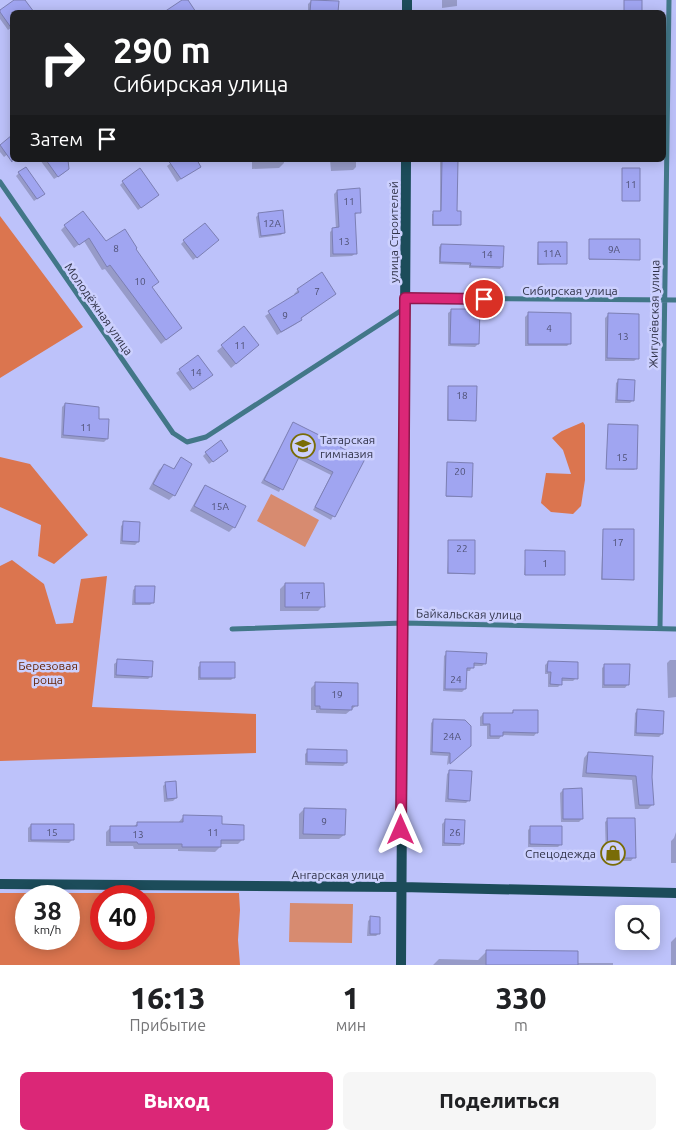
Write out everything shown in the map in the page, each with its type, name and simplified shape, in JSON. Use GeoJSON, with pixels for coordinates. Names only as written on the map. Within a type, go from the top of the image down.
{"type":"FeatureCollection","features":[{"type":"Feature","properties":{"kind":"street","name":"Жигулёвская улица"},"geometry":{"type":"LineString","coordinates":[[660,628],[669,0]]}},
{"type":"Feature","properties":{"kind":"street","name":"улица Строителей"},"geometry":{"type":"LineString","coordinates":[[400,965],[406,162]]}},
{"type":"Feature","properties":{"kind":"street","name":"Молодёжная улица"},"geometry":{"type":"LineString","coordinates":[[0,182],[173,433],[187,442],[206,437],[405,303]]}},
{"type":"Feature","properties":{"kind":"street","name":"Сибирская улица"},"geometry":{"type":"LineString","coordinates":[[405,303],[676,300]]}},
{"type":"Feature","properties":{"kind":"street","name":"Байкальская улица"},"geometry":{"type":"LineString","coordinates":[[232,629],[403,623],[676,629]]}},
{"type":"Feature","properties":{"kind":"street","name":"Ангарская улица"},"geometry":{"type":"LineString","coordinates":[[0,884],[401,887],[676,893]]}},
{"type":"Feature","properties":{"kind":"shaded area"},"geometry":{"type":"Polygon","coordinates":[[[271,494],[319,520],[305,547],[257,521],[271,494]]]}},
{"type":"Feature","properties":{"kind":"shaded area"},"geometry":{"type":"Polygon","coordinates":[[[290,903],[353,904],[352,943],[289,942],[290,903]]]}},
{"type":"Feature","properties":{"kind":"green space"},"geometry":{"type":"Polygon","coordinates":[[[0,216],[83,327],[0,378],[0,216]]]}},
{"type":"Feature","properties":{"kind":"green space"},"geometry":{"type":"Polygon","coordinates":[[[583,422],[585,425],[585,480],[581,506],[573,514],[551,512],[541,503],[546,473],[571,474],[563,450],[552,438],[562,431],[583,422]]]}},
{"type":"Feature","properties":{"kind":"green space"},"geometry":{"type":"Polygon","coordinates":[[[0,457],[30,464],[88,535],[54,564],[38,556],[41,525],[0,507],[0,457]]]}},
{"type":"Feature","properties":{"kind":"green space","name":"Березовая роща"},"geometry":{"type":"Polygon","coordinates":[[[12,560],[44,584],[56,624],[73,623],[81,579],[107,576],[92,707],[256,714],[256,753],[0,761],[0,566],[12,560]]]}},
{"type":"Feature","properties":{"kind":"green space"},"geometry":{"type":"Polygon","coordinates":[[[0,893],[15,893],[15,950],[80,950],[80,893],[90,893],[90,950],[155,950],[155,893],[239,893],[238,940],[240,965],[0,965],[0,893]]]}},
{"type":"Feature","properties":{"kind":"building"},"geometry":{"type":"Polygon","coordinates":[[[14,0],[25,0],[32,10],[10,10],[10,26],[0,10],[14,0]]]}},
{"type":"Feature","properties":{"kind":"building"},"geometry":{"type":"Polygon","coordinates":[[[182,0],[188,0],[195,10],[167,10],[182,0]]]}},
{"type":"Feature","properties":{"kind":"building"},"geometry":{"type":"Polygon","coordinates":[[[311,0],[339,1],[338,10],[310,10],[311,0]]]}},
{"type":"Feature","properties":{"kind":"building"},"geometry":{"type":"Polygon","coordinates":[[[624,0],[642,0],[642,10],[624,10],[624,0]]]}},
{"type":"Feature","properties":{"kind":"building"},"geometry":{"type":"Polygon","coordinates":[[[10,137],[10,159],[0,145],[10,137]]]}},
{"type":"Feature","properties":{"kind":"building"},"geometry":{"type":"Polygon","coordinates":[[[47,162],[68,162],[69,169],[58,177],[47,162]]]}},
{"type":"Feature","properties":{"kind":"building"},"geometry":{"type":"Polygon","coordinates":[[[169,162],[198,162],[201,167],[181,179],[169,162]]]}},
{"type":"Feature","properties":{"kind":"building"},"geometry":{"type":"Polygon","coordinates":[[[442,162],[458,162],[457,211],[461,211],[461,225],[433,225],[433,211],[441,211],[442,162]]]}},
{"type":"Feature","properties":{"kind":"building"},"geometry":{"type":"Polygon","coordinates":[[[26,167],[45,194],[37,199],[18,172],[26,167]]]}},
{"type":"Feature","properties":{"kind":"building"},"geometry":{"type":"Polygon","coordinates":[[[140,168],[159,195],[141,208],[122,181],[140,168]]]}},
{"type":"Feature","properties":{"kind":"building"},"geometry":{"type":"Polygon","coordinates":[[[622,168],[640,168],[640,201],[622,201],[622,168]]]}},
{"type":"Feature","properties":{"kind":"building"},"geometry":{"type":"Polygon","coordinates":[[[360,188],[361,213],[355,213],[357,254],[333,254],[332,228],[339,227],[337,190],[360,188]]]}},
{"type":"Feature","properties":{"kind":"building"},"geometry":{"type":"Polygon","coordinates":[[[283,210],[285,233],[261,236],[258,213],[283,210]]]}},
{"type":"Feature","properties":{"kind":"building"},"geometry":{"type":"Polygon","coordinates":[[[83,211],[106,241],[125,229],[136,249],[159,282],[152,287],[182,328],[166,340],[110,265],[107,267],[89,238],[79,245],[64,225],[83,211]]]}},
{"type":"Feature","properties":{"kind":"building"},"geometry":{"type":"Polygon","coordinates":[[[205,223],[219,240],[197,258],[183,240],[205,223]]]}},
{"type":"Feature","properties":{"kind":"building"},"geometry":{"type":"Polygon","coordinates":[[[589,239],[640,239],[640,260],[589,259],[589,239]]]}},
{"type":"Feature","properties":{"kind":"building"},"geometry":{"type":"Polygon","coordinates":[[[538,242],[567,242],[567,264],[538,264],[538,242]]]}},
{"type":"Feature","properties":{"kind":"building"},"geometry":{"type":"Polygon","coordinates":[[[441,244],[504,246],[503,267],[470,266],[471,263],[440,262],[441,244]]]}},
{"type":"Feature","properties":{"kind":"building"},"geometry":{"type":"Polygon","coordinates":[[[322,272],[336,294],[301,318],[302,320],[281,332],[268,311],[299,292],[297,289],[322,272]]]}},
{"type":"Feature","properties":{"kind":"building"},"geometry":{"type":"Polygon","coordinates":[[[451,309],[480,309],[479,344],[450,344],[451,309]]]}},
{"type":"Feature","properties":{"kind":"building"},"geometry":{"type":"Polygon","coordinates":[[[528,312],[571,313],[571,344],[528,344],[528,312]]]}},
{"type":"Feature","properties":{"kind":"building"},"geometry":{"type":"Polygon","coordinates":[[[608,313],[639,314],[639,359],[607,358],[608,313]]]}},
{"type":"Feature","properties":{"kind":"building"},"geometry":{"type":"Polygon","coordinates":[[[244,326],[259,345],[236,364],[221,345],[244,326]]]}},
{"type":"Feature","properties":{"kind":"building"},"geometry":{"type":"Polygon","coordinates":[[[198,355],[213,375],[193,389],[179,369],[198,355]]]}},
{"type":"Feature","properties":{"kind":"building"},"geometry":{"type":"Polygon","coordinates":[[[618,379],[635,380],[634,401],[617,400],[618,379]]]}},
{"type":"Feature","properties":{"kind":"building"},"geometry":{"type":"Polygon","coordinates":[[[448,386],[477,386],[476,421],[448,420],[448,386]]]}},
{"type":"Feature","properties":{"kind":"building"},"geometry":{"type":"Polygon","coordinates":[[[65,403],[99,407],[99,419],[109,419],[108,439],[63,435],[65,403]]]}},
{"type":"Feature","properties":{"kind":"building"},"geometry":{"type":"Polygon","coordinates":[[[293,422],[329,440],[331,436],[343,442],[340,447],[365,459],[335,517],[315,507],[333,472],[300,455],[283,490],[264,480],[293,422]]]}},
{"type":"Feature","properties":{"kind":"building"},"geometry":{"type":"Polygon","coordinates":[[[608,424],[638,425],[637,469],[606,469],[608,424]]]}},
{"type":"Feature","properties":{"kind":"building"},"geometry":{"type":"Polygon","coordinates":[[[221,440],[228,451],[213,462],[205,452],[221,440]]]}},
{"type":"Feature","properties":{"kind":"building"},"geometry":{"type":"Polygon","coordinates":[[[181,457],[192,464],[175,496],[153,484],[164,464],[174,469],[181,457]]]}},
{"type":"Feature","properties":{"kind":"building"},"geometry":{"type":"Polygon","coordinates":[[[447,462],[473,463],[472,497],[446,496],[447,462]]]}},
{"type":"Feature","properties":{"kind":"building"},"geometry":{"type":"Polygon","coordinates":[[[205,485],[246,506],[235,528],[194,506],[205,485]]]}},
{"type":"Feature","properties":{"kind":"building"},"geometry":{"type":"Polygon","coordinates":[[[123,521],[140,522],[139,542],[122,541],[123,521]]]}},
{"type":"Feature","properties":{"kind":"building"},"geometry":{"type":"Polygon","coordinates":[[[603,529],[634,529],[634,580],[602,579],[603,529]]]}},
{"type":"Feature","properties":{"kind":"building"},"geometry":{"type":"Polygon","coordinates":[[[448,540],[475,540],[475,574],[448,573],[448,540]]]}},
{"type":"Feature","properties":{"kind":"building"},"geometry":{"type":"Polygon","coordinates":[[[525,550],[565,551],[565,575],[525,575],[525,550]]]}},
{"type":"Feature","properties":{"kind":"building"},"geometry":{"type":"Polygon","coordinates":[[[285,583],[324,583],[325,607],[285,607],[285,583]]]}},
{"type":"Feature","properties":{"kind":"building"},"geometry":{"type":"Polygon","coordinates":[[[135,586],[155,586],[154,603],[135,603],[135,586]]]}},
{"type":"Feature","properties":{"kind":"building"},"geometry":{"type":"Polygon","coordinates":[[[446,651],[487,653],[486,664],[474,663],[474,668],[467,668],[466,689],[445,689],[446,651]]]}},
{"type":"Feature","properties":{"kind":"building"},"geometry":{"type":"Polygon","coordinates":[[[117,659],[153,661],[152,677],[116,675],[117,659]]]}},
{"type":"Feature","properties":{"kind":"building"},"geometry":{"type":"Polygon","coordinates":[[[548,661],[578,662],[578,679],[562,678],[562,685],[550,684],[551,672],[547,672],[548,661]]]}},
{"type":"Feature","properties":{"kind":"building"},"geometry":{"type":"Polygon","coordinates":[[[200,662],[235,662],[235,678],[200,678],[200,662]]]}},
{"type":"Feature","properties":{"kind":"building"},"geometry":{"type":"Polygon","coordinates":[[[604,664],[630,664],[629,685],[604,685],[604,664]]]}},
{"type":"Feature","properties":{"kind":"building"},"geometry":{"type":"Polygon","coordinates":[[[315,682],[358,683],[358,706],[352,706],[352,710],[320,709],[320,706],[315,706],[315,682]]]}},
{"type":"Feature","properties":{"kind":"building"},"geometry":{"type":"Polygon","coordinates":[[[637,709],[664,711],[663,734],[636,733],[637,709]]]}},
{"type":"Feature","properties":{"kind":"building"},"geometry":{"type":"Polygon","coordinates":[[[513,710],[538,710],[538,733],[503,732],[503,736],[490,736],[490,724],[483,724],[483,713],[513,713],[513,710]]]}},
{"type":"Feature","properties":{"kind":"building"},"geometry":{"type":"Polygon","coordinates":[[[433,719],[465,720],[471,726],[471,746],[450,764],[450,753],[432,752],[433,719]]]}},
{"type":"Feature","properties":{"kind":"building"},"geometry":{"type":"Polygon","coordinates":[[[307,749],[347,750],[347,763],[307,762],[307,749]]]}},
{"type":"Feature","properties":{"kind":"building"},"geometry":{"type":"Polygon","coordinates":[[[588,752],[653,756],[654,805],[639,805],[636,776],[586,773],[588,752]]]}},
{"type":"Feature","properties":{"kind":"building"},"geometry":{"type":"Polygon","coordinates":[[[449,770],[472,771],[470,801],[448,799],[449,770]]]}},
{"type":"Feature","properties":{"kind":"building"},"geometry":{"type":"Polygon","coordinates":[[[176,781],[177,798],[167,799],[165,782],[176,781]]]}},
{"type":"Feature","properties":{"kind":"building"},"geometry":{"type":"Polygon","coordinates":[[[582,788],[583,819],[563,819],[563,789],[582,788]]]}},
{"type":"Feature","properties":{"kind":"building"},"geometry":{"type":"Polygon","coordinates":[[[304,808],[346,809],[345,835],[303,834],[304,808]]]}},
{"type":"Feature","properties":{"kind":"building"},"geometry":{"type":"Polygon","coordinates":[[[183,815],[222,816],[222,824],[244,825],[244,840],[221,840],[221,847],[182,847],[182,844],[110,842],[110,826],[137,826],[137,822],[183,822],[183,815]]]}},
{"type":"Feature","properties":{"kind":"building"},"geometry":{"type":"Polygon","coordinates":[[[607,818],[635,818],[636,858],[608,858],[607,818]]]}},
{"type":"Feature","properties":{"kind":"building"},"geometry":{"type":"Polygon","coordinates":[[[445,819],[465,820],[464,844],[444,843],[445,819]]]}},
{"type":"Feature","properties":{"kind":"building"},"geometry":{"type":"Polygon","coordinates":[[[31,824],[74,824],[74,840],[31,840],[31,824]]]}},
{"type":"Feature","properties":{"kind":"building"},"geometry":{"type":"Polygon","coordinates":[[[530,826],[562,826],[562,845],[530,844],[530,826]]]}},
{"type":"Feature","properties":{"kind":"building"},"geometry":{"type":"Polygon","coordinates":[[[370,916],[380,917],[380,934],[370,934],[370,916]]]}},
{"type":"Feature","properties":{"kind":"building"},"geometry":{"type":"Polygon","coordinates":[[[486,950],[578,951],[578,965],[486,965],[486,950]]]}},
{"type":"Feature","properties":{"kind":"place","name":"Татарская гимназия"},"geometry":{"type":"Point","coordinates":[303,446]}},
{"type":"Feature","properties":{"kind":"place","name":"Спецодежда"},"geometry":{"type":"Point","coordinates":[613,853]}},
{"type":"Feature","properties":{"kind":"route"},"geometry":{"type":"LineString","coordinates":[[401,830],[405,298],[484,299]]}}]}
